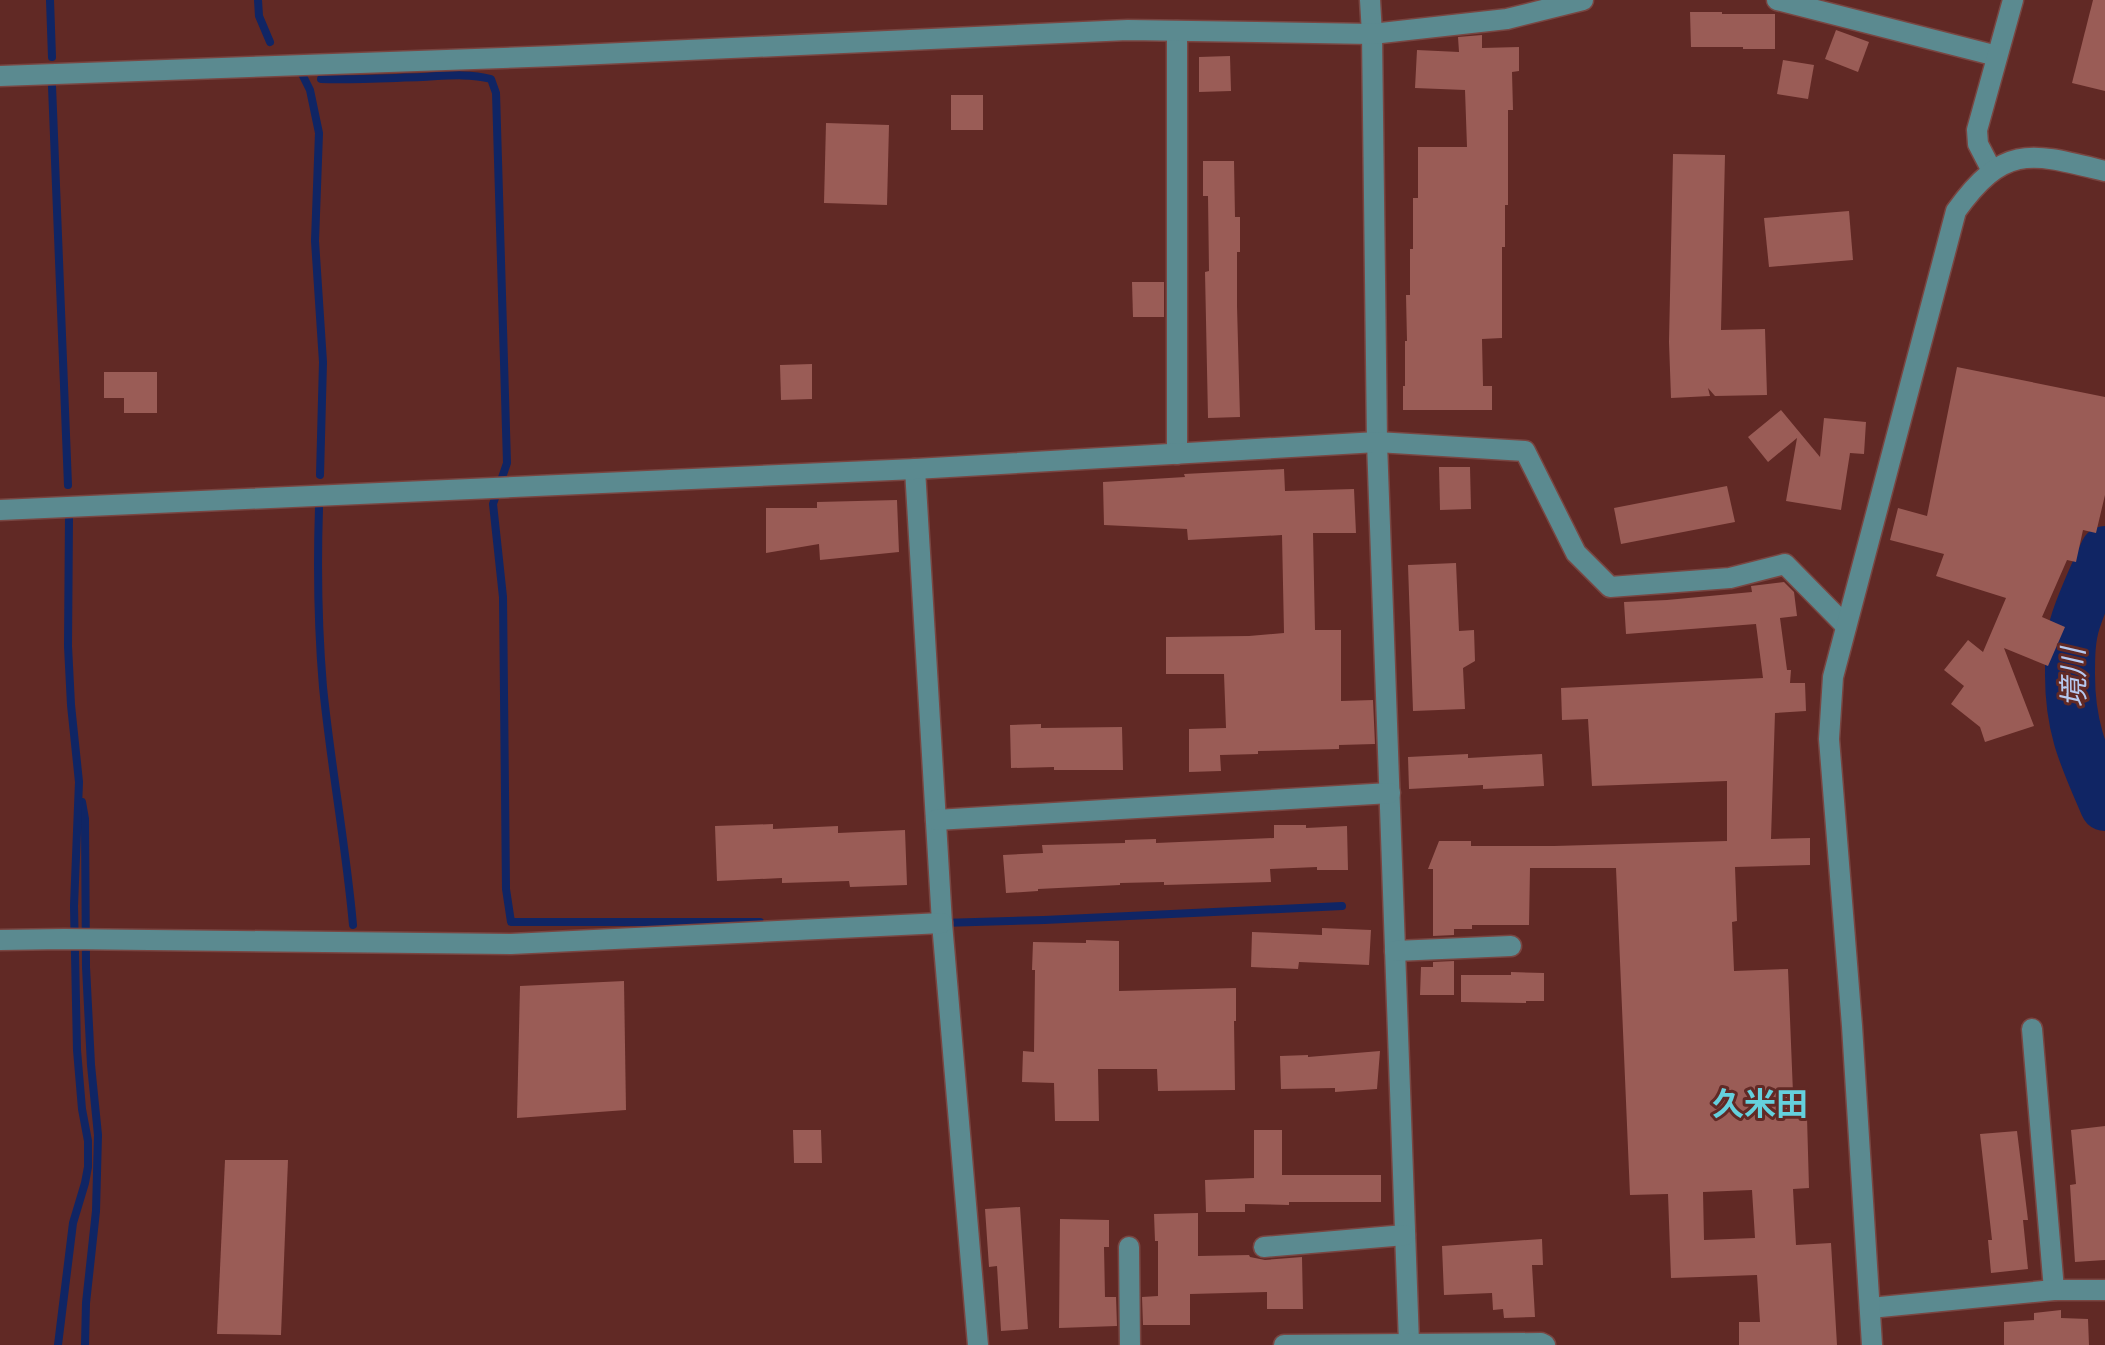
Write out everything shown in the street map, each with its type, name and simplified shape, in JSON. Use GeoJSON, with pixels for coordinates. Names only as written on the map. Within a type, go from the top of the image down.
{"type":"FeatureCollection","features":[{"type":"Feature","properties":{"kind":"street"},"geometry":{"type":"LineString","coordinates":[[1370,0],[1377,442],[1409,1343]]}},
{"type":"Feature","properties":{"kind":"street"},"geometry":{"type":"LineString","coordinates":[[0,76],[572,56],[1128,30],[1372,34],[1507,19],[1583,0]]}},
{"type":"Feature","properties":{"kind":"street"},"geometry":{"type":"LineString","coordinates":[[1777,0],[1997,56]]}},
{"type":"Feature","properties":{"kind":"street"},"geometry":{"type":"LineString","coordinates":[[1992,171],[1978,144],[1977,130],[2013,0]]}},
{"type":"Feature","properties":{"kind":"street"},"geometry":{"type":"LineString","coordinates":[[1177,31],[1177,454]]}},
{"type":"Feature","properties":{"kind":"street"},"geometry":{"type":"LineString","coordinates":[[1872,1345],[1852,1026],[1829,739],[1833,677],[1956,211],[1972,189],[1992,171],[2034,156],[2105,171]]}},
{"type":"Feature","properties":{"kind":"street"},"geometry":{"type":"LineString","coordinates":[[0,510],[915,469],[1377,442],[1525,451],[1576,553],[1610,587],[1730,578],[1785,564],[1846,626]]}},
{"type":"Feature","properties":{"kind":"street"},"geometry":{"type":"LineString","coordinates":[[915,469],[942,923],[978,1345]]}},
{"type":"Feature","properties":{"kind":"street"},"geometry":{"type":"LineString","coordinates":[[936,820],[1390,793]]}},
{"type":"Feature","properties":{"kind":"street"},"geometry":{"type":"LineString","coordinates":[[0,940],[511,944],[942,923]]}},
{"type":"Feature","properties":{"kind":"street"},"geometry":{"type":"LineString","coordinates":[[1395,951],[1511,946]]}},
{"type":"Feature","properties":{"kind":"street"},"geometry":{"type":"LineString","coordinates":[[2032,1029],[2054,1290]]}},
{"type":"Feature","properties":{"kind":"street"},"geometry":{"type":"LineString","coordinates":[[1264,1247],[1405,1235]]}},
{"type":"Feature","properties":{"kind":"street"},"geometry":{"type":"LineString","coordinates":[[1129,1247],[1130,1345]]}},
{"type":"Feature","properties":{"kind":"street"},"geometry":{"type":"LineString","coordinates":[[1870,1308],[2054,1290],[2105,1290]]}},
{"type":"Feature","properties":{"kind":"street"},"geometry":{"type":"LineString","coordinates":[[1284,1345],[1545,1345]]}},
{"type":"Feature","properties":{"kind":"building"},"geometry":{"type":"Polygon","coordinates":[[[2093,0],[2105,0],[2105,91],[2072,83],[2093,0]]]}},
{"type":"Feature","properties":{"kind":"building"},"geometry":{"type":"Polygon","coordinates":[[[1690,12],[1775,14],[1775,49],[1691,47],[1690,12]]]}},
{"type":"Feature","properties":{"kind":"building"},"geometry":{"type":"Polygon","coordinates":[[[1836,30],[1869,42],[1858,72],[1825,59],[1836,30]]]}},
{"type":"Feature","properties":{"kind":"building"},"geometry":{"type":"Polygon","coordinates":[[[1482,35],[1482,48],[1519,47],[1519,71],[1512,72],[1513,110],[1508,110],[1508,205],[1505,205],[1505,247],[1502,247],[1502,338],[1482,339],[1483,386],[1492,386],[1492,410],[1403,410],[1406,295],[1410,295],[1413,198],[1418,198],[1418,147],[1467,147],[1465,90],[1415,88],[1417,50],[1459,52],[1458,37],[1482,35]]]}},
{"type":"Feature","properties":{"kind":"building"},"geometry":{"type":"Polygon","coordinates":[[[1230,56],[1231,91],[1199,92],[1199,57],[1230,56]]]}},
{"type":"Feature","properties":{"kind":"building"},"geometry":{"type":"Polygon","coordinates":[[[1783,60],[1814,65],[1808,99],[1777,94],[1783,60]]]}},
{"type":"Feature","properties":{"kind":"building"},"geometry":{"type":"Polygon","coordinates":[[[951,95],[983,95],[983,130],[951,130],[951,95]]]}},
{"type":"Feature","properties":{"kind":"building"},"geometry":{"type":"Polygon","coordinates":[[[826,123],[889,125],[887,205],[824,203],[826,123]]]}},
{"type":"Feature","properties":{"kind":"building"},"geometry":{"type":"Polygon","coordinates":[[[1673,154],[1725,155],[1721,330],[1765,329],[1767,395],[1715,396],[1708,388],[1710,396],[1671,398],[1669,342],[1673,154]]]}},
{"type":"Feature","properties":{"kind":"building"},"geometry":{"type":"Polygon","coordinates":[[[1203,161],[1234,161],[1235,217],[1240,217],[1237,306],[1240,417],[1208,418],[1205,272],[1209,271],[1208,196],[1203,196],[1203,161]]]}},
{"type":"Feature","properties":{"kind":"building"},"geometry":{"type":"Polygon","coordinates":[[[1849,211],[1853,260],[1769,267],[1764,218],[1849,211]]]}},
{"type":"Feature","properties":{"kind":"building"},"geometry":{"type":"Polygon","coordinates":[[[1132,282],[1164,282],[1164,317],[1133,317],[1132,282]]]}},
{"type":"Feature","properties":{"kind":"building"},"geometry":{"type":"Polygon","coordinates":[[[812,364],[812,399],[781,400],[780,365],[812,364]]]}},
{"type":"Feature","properties":{"kind":"building"},"geometry":{"type":"Polygon","coordinates":[[[1957,367],[2105,397],[2105,495],[2096,533],[2083,530],[2076,562],[2067,560],[2042,617],[2065,627],[2048,666],[2004,648],[2034,726],[1985,742],[1980,727],[1951,704],[1964,686],[1944,670],[1968,640],[1983,652],[2006,598],[1936,576],[1944,554],[1890,540],[1898,508],[1927,516],[1957,367]]]}},
{"type":"Feature","properties":{"kind":"building"},"geometry":{"type":"Polygon","coordinates":[[[104,372],[157,372],[157,413],[124,413],[124,398],[104,398],[104,372]]]}},
{"type":"Feature","properties":{"kind":"building"},"geometry":{"type":"Polygon","coordinates":[[[1781,410],[1820,457],[1824,418],[1866,422],[1864,454],[1850,453],[1841,510],[1786,501],[1797,438],[1768,462],[1748,437],[1781,410]]]}},
{"type":"Feature","properties":{"kind":"building"},"geometry":{"type":"Polygon","coordinates":[[[1439,467],[1470,467],[1471,509],[1440,510],[1439,467]]]}},
{"type":"Feature","properties":{"kind":"building"},"geometry":{"type":"Polygon","coordinates":[[[1284,469],[1285,491],[1354,489],[1356,533],[1313,533],[1315,630],[1341,630],[1341,701],[1373,700],[1375,744],[1339,745],[1339,749],[1220,755],[1221,771],[1189,772],[1189,729],[1226,728],[1224,674],[1166,674],[1166,637],[1284,633],[1282,535],[1188,540],[1187,529],[1104,525],[1103,482],[1284,469]]]}},
{"type":"Feature","properties":{"kind":"building"},"geometry":{"type":"Polygon","coordinates":[[[1727,486],[1735,522],[1621,544],[1614,508],[1727,486]]]}},
{"type":"Feature","properties":{"kind":"building"},"geometry":{"type":"Polygon","coordinates":[[[897,500],[899,552],[820,560],[819,544],[766,553],[766,508],[817,508],[817,502],[897,500]]]}},
{"type":"Feature","properties":{"kind":"building"},"geometry":{"type":"Polygon","coordinates":[[[1456,563],[1459,631],[1474,630],[1475,661],[1463,668],[1465,709],[1413,711],[1408,565],[1456,563]]]}},
{"type":"Feature","properties":{"kind":"building"},"geometry":{"type":"Polygon","coordinates":[[[1784,582],[1794,592],[1797,616],[1780,618],[1787,670],[1791,670],[1790,683],[1805,683],[1806,711],[1775,713],[1771,839],[1810,838],[1810,865],[1735,867],[1737,921],[1732,922],[1734,971],[1788,969],[1794,1118],[1807,1117],[1809,1188],[1793,1189],[1796,1245],[1831,1243],[1837,1345],[1739,1345],[1739,1322],[1760,1322],[1757,1275],[1671,1278],[1668,1194],[1630,1195],[1616,868],[1530,868],[1529,925],[1472,925],[1472,929],[1454,929],[1454,935],[1433,936],[1433,869],[1428,869],[1439,841],[1471,841],[1471,846],[1554,846],[1727,841],[1727,781],[1592,786],[1588,719],[1562,720],[1561,688],[1763,678],[1756,624],[1626,634],[1624,602],[1752,592],[1751,586],[1784,582]],[[1752,1190],[1703,1192],[1704,1240],[1755,1238],[1752,1190]]]}},
{"type":"Feature","properties":{"kind":"building"},"geometry":{"type":"Polygon","coordinates":[[[1041,724],[1041,728],[1122,727],[1123,770],[1011,768],[1010,725],[1041,724]]]}},
{"type":"Feature","properties":{"kind":"building"},"geometry":{"type":"Polygon","coordinates":[[[1468,754],[1468,758],[1542,754],[1544,786],[1409,789],[1408,757],[1468,754]]]}},
{"type":"Feature","properties":{"kind":"building"},"geometry":{"type":"Polygon","coordinates":[[[773,824],[773,829],[838,826],[838,833],[905,830],[907,885],[850,887],[849,881],[782,883],[782,878],[717,881],[715,826],[773,824]]]}},
{"type":"Feature","properties":{"kind":"building"},"geometry":{"type":"Polygon","coordinates":[[[1274,825],[1306,825],[1306,828],[1347,826],[1348,870],[1317,870],[1317,867],[1270,869],[1271,882],[1120,883],[1006,893],[1003,855],[1043,853],[1042,845],[1156,839],[1156,843],[1274,838],[1274,825]]]}},
{"type":"Feature","properties":{"kind":"building"},"geometry":{"type":"Polygon","coordinates":[[[1322,928],[1371,930],[1369,965],[1299,962],[1298,969],[1251,967],[1252,932],[1322,935],[1322,928]]]}},
{"type":"Feature","properties":{"kind":"building"},"geometry":{"type":"Polygon","coordinates":[[[1086,940],[1119,941],[1119,991],[1236,988],[1235,1090],[1158,1091],[1157,1069],[1098,1069],[1099,1121],[1055,1121],[1054,1083],[1022,1082],[1023,1051],[1034,1052],[1033,942],[1086,943],[1086,940]]]}},
{"type":"Feature","properties":{"kind":"building"},"geometry":{"type":"Polygon","coordinates":[[[1454,961],[1454,995],[1420,995],[1421,967],[1433,967],[1433,962],[1454,961]]]}},
{"type":"Feature","properties":{"kind":"building"},"geometry":{"type":"Polygon","coordinates":[[[1511,972],[1544,973],[1544,1001],[1461,1002],[1461,975],[1511,975],[1511,972]]]}},
{"type":"Feature","properties":{"kind":"building"},"geometry":{"type":"Polygon","coordinates":[[[624,981],[626,1110],[517,1118],[520,986],[624,981]]]}},
{"type":"Feature","properties":{"kind":"building"},"geometry":{"type":"Polygon","coordinates":[[[1380,1051],[1377,1089],[1335,1092],[1335,1088],[1281,1089],[1280,1056],[1380,1051]]]}},
{"type":"Feature","properties":{"kind":"building"},"geometry":{"type":"Polygon","coordinates":[[[2105,1126],[2105,1260],[2075,1262],[2070,1185],[2076,1184],[2071,1130],[2105,1126]]]}},
{"type":"Feature","properties":{"kind":"building"},"geometry":{"type":"Polygon","coordinates":[[[793,1130],[821,1130],[822,1163],[794,1163],[793,1130]]]}},
{"type":"Feature","properties":{"kind":"building"},"geometry":{"type":"Polygon","coordinates":[[[1254,1130],[1282,1130],[1282,1175],[1381,1175],[1381,1202],[1245,1204],[1245,1212],[1206,1212],[1205,1180],[1254,1178],[1254,1130]]]}},
{"type":"Feature","properties":{"kind":"building"},"geometry":{"type":"Polygon","coordinates":[[[2017,1131],[2028,1220],[2023,1220],[2028,1269],[1991,1273],[1988,1240],[1992,1240],[1980,1134],[2017,1131]]]}},
{"type":"Feature","properties":{"kind":"building"},"geometry":{"type":"Polygon","coordinates":[[[225,1160],[288,1160],[281,1335],[217,1334],[225,1160]]]}},
{"type":"Feature","properties":{"kind":"building"},"geometry":{"type":"Polygon","coordinates":[[[1020,1207],[1028,1329],[1001,1331],[997,1266],[989,1267],[985,1209],[1020,1207]]]}},
{"type":"Feature","properties":{"kind":"building"},"geometry":{"type":"Polygon","coordinates":[[[1198,1213],[1198,1256],[1249,1255],[1265,1260],[1302,1257],[1303,1309],[1267,1309],[1267,1292],[1190,1294],[1190,1325],[1143,1325],[1142,1297],[1158,1296],[1158,1241],[1155,1241],[1154,1214],[1198,1213]]]}},
{"type":"Feature","properties":{"kind":"building"},"geometry":{"type":"Polygon","coordinates":[[[1060,1219],[1109,1220],[1109,1247],[1104,1247],[1105,1297],[1116,1297],[1117,1326],[1059,1328],[1060,1219]]]}},
{"type":"Feature","properties":{"kind":"building"},"geometry":{"type":"Polygon","coordinates":[[[1542,1239],[1543,1265],[1532,1265],[1535,1317],[1504,1318],[1503,1309],[1493,1310],[1492,1293],[1444,1295],[1442,1246],[1542,1239]]]}},
{"type":"Feature","properties":{"kind":"building"},"geometry":{"type":"Polygon","coordinates":[[[2061,1310],[2061,1318],[2088,1319],[2089,1345],[2004,1345],[2004,1322],[2034,1320],[2034,1313],[2061,1310]]]}},
{"type":"Feature","properties":{"kind":"waterway"},"geometry":{"type":"LineString","coordinates":[[50,0],[52,57]]}},
{"type":"Feature","properties":{"kind":"waterway"},"geometry":{"type":"LineString","coordinates":[[258,0],[259,16],[270,42]]}},
{"type":"Feature","properties":{"kind":"waterway"},"geometry":{"type":"LineString","coordinates":[[300,70],[310,90],[319,133],[315,241],[323,362],[320,475]]}},
{"type":"Feature","properties":{"kind":"waterway"},"geometry":{"type":"LineString","coordinates":[[321,79],[474,76],[491,79],[496,93],[507,463],[493,504],[503,597],[506,889],[511,922],[760,922]]}},
{"type":"Feature","properties":{"kind":"waterway"},"geometry":{"type":"LineString","coordinates":[[52,86],[68,485]]}},
{"type":"Feature","properties":{"kind":"waterway"},"geometry":{"type":"LineString","coordinates":[[319,508],[318,598],[323,687],[353,925]]}},
{"type":"Feature","properties":{"kind":"waterway"},"geometry":{"type":"LineString","coordinates":[[58,1345],[73,1223],[88,1167],[88,1141],[77,1050],[74,906],[79,782],[68,646],[69,517]]}},
{"type":"Feature","properties":{"kind":"waterway","name":"境川"},"geometry":{"type":"LineString","coordinates":[[2105,551],[2074,627],[2070,675],[2076,727],[2105,806]]}},
{"type":"Feature","properties":{"kind":"waterway"},"geometry":{"type":"LineString","coordinates":[[82,802],[85,819],[86,967],[98,1135],[96,1211],[86,1303],[85,1345]]}},
{"type":"Feature","properties":{"kind":"waterway"},"geometry":{"type":"LineString","coordinates":[[941,923],[1342,906]]}},
{"type":"Feature","properties":{"kind":"district","name":"久米田"},"geometry":{"type":"Point","coordinates":[1760,1104]}}]}
